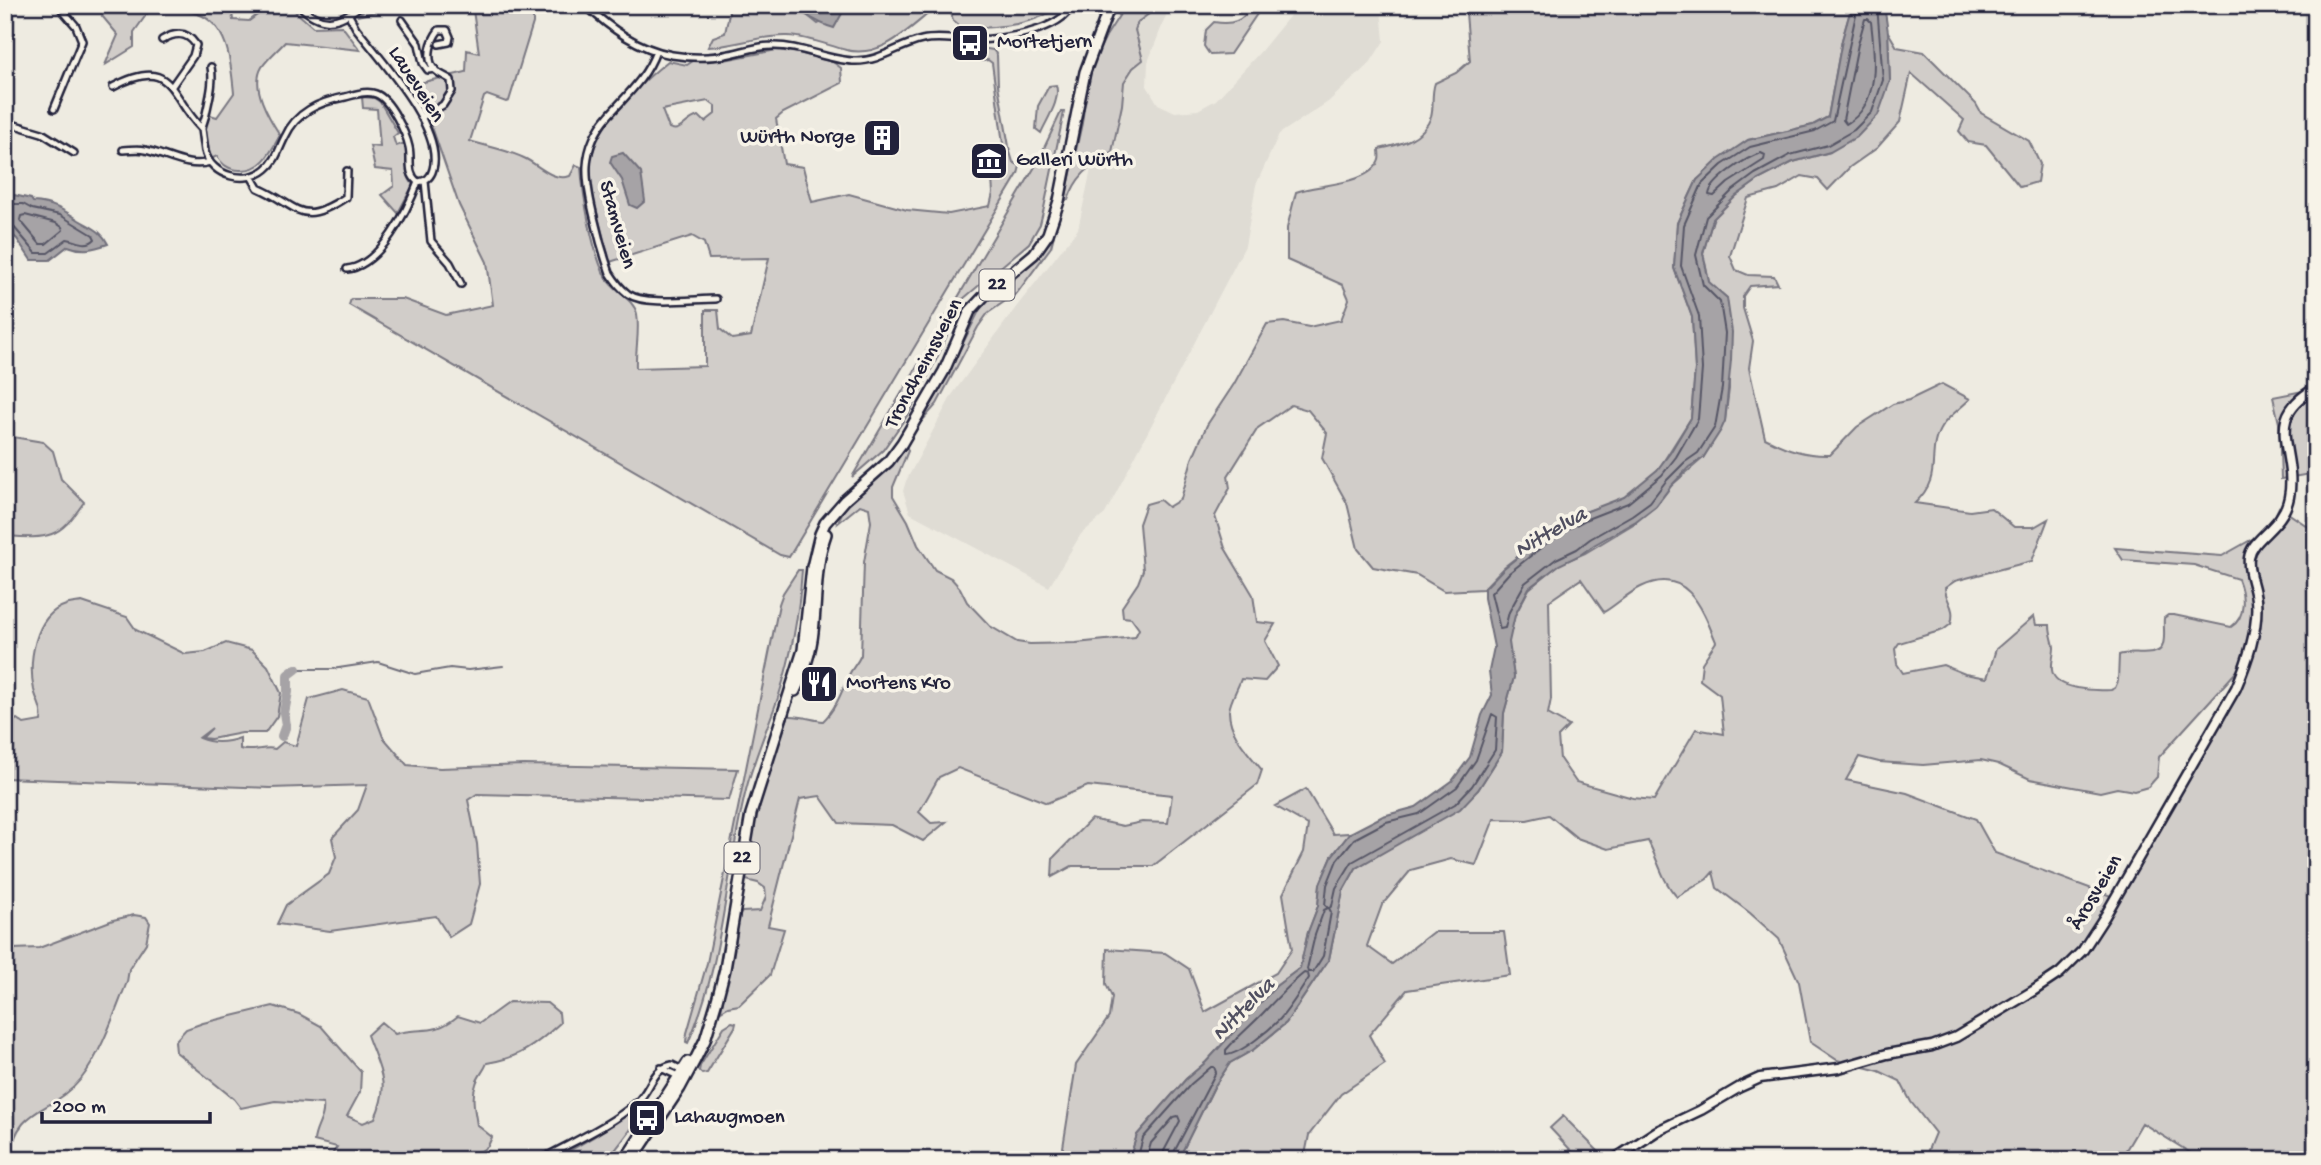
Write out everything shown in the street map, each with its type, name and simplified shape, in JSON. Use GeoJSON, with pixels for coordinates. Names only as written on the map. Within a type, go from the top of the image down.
{"type":"FeatureCollection","features":[{"type":"Feature","properties":{"kind":"main road","name":"Trondheimsveien"},"geometry":{"type":"LineString","coordinates":[[632,1160],[683,1075],[713,1013],[724,969],[751,814],[804,641],[816,547],[825,523],[849,495],[888,461],[902,443],[944,371],[970,311],[981,298],[1034,254],[1048,234],[1059,201],[1085,72],[1111,5]]}},
{"type":"Feature","properties":{"kind":"main road","name":"Trondheimsveien"},"geometry":{"type":"LineString","coordinates":[[1100,35],[1110,22],[1116,5]]}},
{"type":"Feature","properties":{"kind":"main road","name":"Årosveien"},"geometry":{"type":"LineString","coordinates":[[1613,1160],[1657,1131],[1760,1078],[1839,1068],[1956,1037],[2044,985],[2075,959],[2105,916],[2236,688],[2247,657],[2256,617],[2256,596],[2249,566],[2250,552],[2276,525],[2289,498],[2285,437],[2288,412],[2295,401],[2316,388]]}},
{"type":"Feature","properties":{"kind":"main road","name":"Trondheimsveien"},"geometry":{"type":"LineString","coordinates":[[625,1160],[683,1075]]}},
{"type":"Feature","properties":{"kind":"street"},"geometry":{"type":"LineString","coordinates":[[54,109],[82,41],[76,26],[58,5]]}},
{"type":"Feature","properties":{"kind":"street"},"geometry":{"type":"LineString","coordinates":[[299,5],[309,15],[324,20],[336,20],[349,15],[361,5]]}},
{"type":"Feature","properties":{"kind":"street"},"geometry":{"type":"LineString","coordinates":[[585,5],[618,33],[656,51],[682,56],[713,56],[766,46],[783,46],[843,60],[870,60],[922,40],[979,40],[1033,30],[1059,21],[1072,5]]}},
{"type":"Feature","properties":{"kind":"street","name":"Laueveien"},"geometry":{"type":"LineString","coordinates":[[251,176],[262,172],[274,161],[290,127],[307,110],[325,101],[371,93],[386,101],[402,128],[410,151],[411,173],[422,181],[432,172],[435,153],[422,117],[349,15]]}},
{"type":"Feature","properties":{"kind":"street"},"geometry":{"type":"LineString","coordinates":[[402,20],[419,44],[426,68],[430,71],[435,69]]}},
{"type":"Feature","properties":{"kind":"street"},"geometry":{"type":"LineString","coordinates":[[422,117],[443,105],[452,93],[451,80],[435,69],[430,57],[431,44],[437,32],[447,30],[449,42],[439,44]]}},
{"type":"Feature","properties":{"kind":"street"},"geometry":{"type":"LineString","coordinates":[[162,40],[171,34],[180,34],[188,36],[196,45],[193,56],[173,86]]}},
{"type":"Feature","properties":{"kind":"street","name":"Stamveien"},"geometry":{"type":"LineString","coordinates":[[656,51],[646,73],[604,120],[594,136],[587,160],[587,189],[610,273],[617,285],[627,293],[647,300],[716,299]]}},
{"type":"Feature","properties":{"kind":"street"},"geometry":{"type":"LineString","coordinates":[[211,67],[212,86],[201,128],[206,152],[216,169],[228,175],[251,176],[258,188],[271,193],[298,211],[312,214],[327,209],[346,197],[347,171]]}},
{"type":"Feature","properties":{"kind":"street"},"geometry":{"type":"LineString","coordinates":[[113,87],[129,78],[142,75],[158,77],[173,86],[201,128]]}},
{"type":"Feature","properties":{"kind":"street"},"geometry":{"type":"LineString","coordinates":[[5,122],[42,133],[74,153]]}},
{"type":"Feature","properties":{"kind":"street"},"geometry":{"type":"LineString","coordinates":[[123,150],[148,150],[180,161],[201,164],[210,162]]}},
{"type":"Feature","properties":{"kind":"street"},"geometry":{"type":"LineString","coordinates":[[347,269],[359,266],[388,240],[422,181]]}},
{"type":"Feature","properties":{"kind":"street"},"geometry":{"type":"LineString","coordinates":[[422,181],[431,241],[450,263],[461,285]]}},
{"type":"Feature","properties":{"kind":"street"},"geometry":{"type":"LineString","coordinates":[[540,1160],[629,1108],[643,1097],[661,1068],[672,1065],[683,1075]]}},
{"type":"Feature","properties":{"kind":"shaded area"},"geometry":{"type":"Polygon","coordinates":[[[111,5],[231,5],[233,20],[249,21],[271,5],[288,5],[313,27],[342,26],[360,50],[285,42],[262,67],[258,84],[262,102],[280,135],[260,164],[236,170],[221,162],[217,156],[209,160],[204,131],[207,114],[217,117],[234,93],[227,47],[216,27],[208,19],[192,12],[149,11],[134,32],[134,47],[105,65],[118,35],[102,16],[111,5]]]}},
{"type":"Feature","properties":{"kind":"shaded area"},"geometry":{"type":"Polygon","coordinates":[[[370,5],[533,5],[533,23],[509,101],[487,95],[484,97],[470,141],[518,155],[558,177],[570,176],[576,165],[581,167],[596,254],[606,278],[632,304],[637,314],[636,368],[705,366],[705,310],[718,310],[720,329],[732,339],[751,336],[769,258],[709,259],[704,243],[692,236],[610,262],[593,195],[590,172],[592,156],[597,140],[617,110],[656,71],[668,61],[687,65],[693,61],[724,60],[777,50],[833,62],[841,68],[842,83],[776,119],[784,164],[803,167],[812,202],[849,194],[907,210],[949,214],[990,206],[992,179],[1004,169],[992,63],[974,59],[965,49],[969,46],[993,50],[997,55],[998,85],[1010,152],[1013,162],[1020,166],[1018,174],[789,557],[780,555],[349,305],[351,299],[403,299],[446,315],[493,305],[487,262],[459,205],[433,130],[407,86],[466,72],[467,50],[479,53],[473,10],[401,6],[357,16],[370,5]],[[708,101],[662,110],[669,128],[677,129],[699,116],[705,122],[715,114],[715,106],[708,101]]]}},
{"type":"Feature","properties":{"kind":"shaded area"},"geometry":{"type":"Polygon","coordinates":[[[728,5],[789,5],[818,24],[845,8],[845,5],[939,5],[896,39],[873,50],[860,52],[788,36],[708,47],[713,37],[725,33],[728,5]]]}},
{"type":"Feature","properties":{"kind":"shaded area"},"geometry":{"type":"Polygon","coordinates":[[[946,5],[1060,5],[1027,22],[963,29],[953,21],[950,8],[946,5]]]}},
{"type":"Feature","properties":{"kind":"shaded area"},"geometry":{"type":"Polygon","coordinates":[[[1126,5],[1161,5],[1138,22],[1135,30],[1143,60],[1133,68],[1124,82],[1112,152],[1085,172],[1068,200],[1065,200],[1095,58],[1126,5]]]}},
{"type":"Feature","properties":{"kind":"shaded area"},"geometry":{"type":"Polygon","coordinates":[[[1133,5],[1164,5],[1167,13],[1148,62],[1147,86],[1158,104],[1175,112],[1198,110],[1216,100],[1292,13],[1307,5],[1379,5],[1384,41],[1370,63],[1328,102],[1279,134],[1256,185],[1245,246],[1105,514],[1081,534],[1049,587],[910,513],[903,491],[952,395],[1078,229],[1107,96],[1133,5]]]}},
{"type":"Feature","properties":{"kind":"shaded area"},"geometry":{"type":"Polygon","coordinates":[[[1252,5],[1268,5],[1259,11],[1230,54],[1210,55],[1204,46],[1206,30],[1214,22],[1226,23],[1241,19],[1252,5]]]}},
{"type":"Feature","properties":{"kind":"shaded area"},"geometry":{"type":"Polygon","coordinates":[[[1463,5],[1852,5],[1842,40],[1828,117],[1813,125],[1748,140],[1697,180],[1677,223],[1674,268],[1692,317],[1695,369],[1691,418],[1658,470],[1623,499],[1585,512],[1553,529],[1504,567],[1483,589],[1444,591],[1417,575],[1373,567],[1358,549],[1347,503],[1322,458],[1327,433],[1308,410],[1291,405],[1258,428],[1228,476],[1230,488],[1215,516],[1225,548],[1253,595],[1257,622],[1275,624],[1265,641],[1278,666],[1265,681],[1241,679],[1229,711],[1236,736],[1262,770],[1257,785],[1153,866],[1072,866],[1052,877],[1053,858],[1091,819],[1123,826],[1142,822],[1168,823],[1172,795],[1088,786],[1047,803],[958,768],[939,777],[919,812],[931,823],[946,822],[923,841],[892,825],[839,823],[820,796],[800,799],[768,926],[784,929],[770,975],[739,1005],[721,1011],[737,918],[742,912],[760,911],[766,897],[765,888],[746,880],[748,859],[761,799],[787,720],[789,716],[793,716],[823,721],[835,705],[861,655],[864,562],[871,522],[869,508],[860,505],[838,523],[846,507],[907,448],[893,487],[893,496],[918,545],[935,570],[951,578],[967,602],[990,626],[1017,642],[1030,644],[1135,637],[1139,629],[1131,618],[1123,617],[1122,607],[1143,570],[1139,524],[1146,504],[1160,500],[1168,507],[1181,499],[1192,459],[1207,425],[1234,384],[1267,324],[1284,322],[1309,327],[1341,320],[1349,299],[1343,285],[1287,260],[1287,228],[1296,192],[1355,179],[1366,174],[1379,160],[1379,149],[1402,143],[1422,131],[1431,117],[1435,83],[1456,73],[1470,61],[1463,5]]]}},
{"type":"Feature","properties":{"kind":"shaded area"},"geometry":{"type":"Polygon","coordinates":[[[1888,32],[1897,47],[1924,52],[1976,104],[1981,113],[2029,141],[2040,164],[2037,182],[2020,187],[1986,145],[1968,142],[1959,131],[1964,120],[1911,73],[1900,122],[1877,148],[1850,167],[1828,190],[1818,179],[1802,176],[1778,190],[1748,198],[1730,256],[1736,270],[1748,275],[1774,276],[1778,284],[1750,286],[1743,296],[1743,308],[1753,341],[1749,368],[1765,438],[1796,451],[1830,455],[1857,427],[1893,404],[1909,400],[1942,384],[1970,399],[1942,426],[1934,446],[1929,483],[1915,503],[1970,511],[1991,508],[2014,527],[2034,527],[2048,519],[2032,561],[1955,581],[1945,588],[1952,609],[1951,624],[1943,630],[1899,643],[1895,649],[1897,664],[1903,673],[1943,665],[1965,674],[1987,678],[1996,649],[2034,616],[2036,625],[2050,625],[2054,647],[2054,677],[2076,688],[2111,690],[2118,681],[2119,655],[2159,650],[2164,640],[2164,618],[2168,615],[2231,627],[2240,617],[2243,605],[2238,579],[2194,565],[2123,560],[2115,548],[2222,556],[2254,538],[2273,520],[2279,507],[2316,532],[2316,1160],[2202,1160],[2142,1123],[2120,1160],[1924,1160],[1935,1133],[1911,1102],[1900,1081],[1879,1071],[1837,1060],[1810,1042],[1799,982],[1779,939],[1717,888],[1713,872],[1707,879],[1677,897],[1664,877],[1648,841],[1608,849],[1577,838],[1549,815],[1527,820],[1494,819],[1476,865],[1451,859],[1411,870],[1382,905],[1367,946],[1392,964],[1433,932],[1504,932],[1510,975],[1407,990],[1369,1035],[1385,1064],[1341,1094],[1309,1135],[1304,1160],[1178,1160],[1214,1087],[1230,1063],[1253,1050],[1286,1023],[1329,959],[1343,891],[1356,868],[1414,834],[1478,790],[1502,752],[1504,713],[1514,677],[1508,642],[1515,615],[1529,589],[1559,564],[1585,553],[1635,523],[1655,507],[1672,485],[1703,458],[1725,421],[1729,389],[1727,298],[1709,283],[1703,253],[1713,219],[1736,196],[1758,180],[1793,162],[1830,152],[1890,81],[1888,32]],[[1581,579],[1549,601],[1551,699],[1548,714],[1569,726],[1558,737],[1560,759],[1576,782],[1633,798],[1654,800],[1696,729],[1724,734],[1720,695],[1700,680],[1702,663],[1716,642],[1698,603],[1681,586],[1670,581],[1641,587],[1604,612],[1581,579]],[[2245,662],[2159,757],[2157,777],[2148,787],[2134,791],[2117,788],[2100,792],[2030,779],[1998,764],[1981,760],[1923,765],[1879,762],[1859,757],[1846,780],[1907,793],[1976,819],[1995,853],[2119,899],[2219,724],[2245,662]]]}},
{"type":"Feature","properties":{"kind":"shaded area"},"geometry":{"type":"Polygon","coordinates":[[[1056,85],[1057,97],[1041,133],[1036,129],[1038,106],[1049,86],[1056,85]]]}},
{"type":"Feature","properties":{"kind":"shaded area"},"geometry":{"type":"Polygon","coordinates":[[[362,97],[374,98],[380,102],[398,133],[393,137],[396,146],[405,143],[407,170],[413,185],[398,213],[382,195],[394,186],[393,171],[375,169],[370,146],[380,147],[377,109],[363,108],[362,97]]]}},
{"type":"Feature","properties":{"kind":"shaded area"},"geometry":{"type":"Polygon","coordinates":[[[1061,112],[1064,112],[1040,224],[1029,243],[963,299],[909,413],[883,450],[852,477],[1036,165],[1061,112]]]}},
{"type":"Feature","properties":{"kind":"shaded area"},"geometry":{"type":"Polygon","coordinates":[[[1053,239],[1051,247],[1017,293],[988,313],[937,404],[921,422],[981,307],[1053,239]]]}},
{"type":"Feature","properties":{"kind":"shaded area"},"geometry":{"type":"Polygon","coordinates":[[[2316,385],[2316,473],[2281,479],[2279,423],[2273,397],[2303,391],[2316,385]]]}},
{"type":"Feature","properties":{"kind":"shaded area"},"geometry":{"type":"Polygon","coordinates":[[[7,436],[43,442],[53,451],[61,479],[84,502],[60,530],[43,536],[6,536],[7,436]]]}},
{"type":"Feature","properties":{"kind":"shaded area"},"geometry":{"type":"Polygon","coordinates":[[[798,570],[802,570],[799,602],[788,664],[746,790],[717,950],[700,1013],[688,1043],[687,1033],[707,963],[779,604],[798,570]]]}},
{"type":"Feature","properties":{"kind":"shaded area"},"geometry":{"type":"Polygon","coordinates":[[[82,602],[127,617],[136,630],[185,654],[205,652],[226,643],[252,650],[268,666],[281,693],[277,716],[265,733],[202,738],[212,728],[199,738],[204,740],[219,742],[240,738],[240,749],[244,750],[275,749],[283,742],[296,746],[309,699],[343,690],[368,697],[383,737],[407,765],[440,768],[524,765],[738,769],[729,800],[477,794],[468,800],[477,844],[480,884],[469,924],[449,937],[436,916],[330,931],[277,924],[286,905],[329,874],[336,857],[332,838],[358,810],[367,785],[270,788],[5,778],[5,728],[17,719],[24,724],[41,721],[32,679],[33,653],[40,629],[55,610],[82,602]]]}},
{"type":"Feature","properties":{"kind":"shaded area"},"geometry":{"type":"Polygon","coordinates":[[[1306,789],[1333,834],[1350,833],[1332,856],[1320,884],[1318,906],[1308,932],[1300,968],[1276,986],[1206,1062],[1186,1079],[1137,1135],[1129,1160],[1061,1160],[1076,1065],[1109,1017],[1112,997],[1106,984],[1107,949],[1165,953],[1189,969],[1205,1012],[1276,973],[1292,949],[1283,894],[1304,852],[1308,825],[1275,806],[1306,789]]]}},
{"type":"Feature","properties":{"kind":"shaded area"},"geometry":{"type":"Polygon","coordinates":[[[134,915],[146,917],[150,923],[146,943],[129,969],[127,982],[95,1058],[70,1090],[27,1119],[13,1142],[9,1160],[5,1160],[5,945],[13,949],[39,948],[113,920],[134,915]]]}},
{"type":"Feature","properties":{"kind":"shaded area"},"geometry":{"type":"Polygon","coordinates":[[[509,1002],[547,1003],[559,1013],[560,1023],[526,1049],[509,1058],[487,1063],[477,1081],[474,1099],[477,1125],[492,1137],[488,1146],[481,1151],[440,1160],[331,1160],[337,1147],[314,1141],[323,1114],[323,1104],[275,1101],[241,1108],[234,1099],[176,1052],[175,1041],[186,1029],[203,1023],[273,1006],[299,1014],[321,1026],[361,1072],[360,1092],[347,1116],[363,1123],[375,1118],[382,1095],[382,1076],[367,1035],[381,1022],[395,1034],[441,1027],[458,1016],[480,1023],[509,1002]]]}},
{"type":"Feature","properties":{"kind":"shaded area"},"geometry":{"type":"Polygon","coordinates":[[[732,1022],[736,1023],[735,1027],[707,1073],[702,1074],[699,1071],[700,1066],[724,1027],[732,1022]]]}},
{"type":"Feature","properties":{"kind":"shaded area"},"geometry":{"type":"Polygon","coordinates":[[[644,1102],[646,1105],[638,1120],[608,1160],[554,1160],[595,1136],[644,1102]]]}},
{"type":"Feature","properties":{"kind":"shaded area"},"geometry":{"type":"Polygon","coordinates":[[[1563,1116],[1598,1151],[1588,1160],[1580,1160],[1550,1128],[1563,1116]]]}},
{"type":"Feature","properties":{"kind":"water"},"geometry":{"type":"Polygon","coordinates":[[[789,5],[845,5],[845,8],[834,28],[789,5]]]}},
{"type":"Feature","properties":{"kind":"water","name":"Nittelva"},"geometry":{"type":"Polygon","coordinates":[[[1852,5],[1884,5],[1890,81],[1878,115],[1858,136],[1830,152],[1793,162],[1758,180],[1736,196],[1713,219],[1703,253],[1709,282],[1727,298],[1732,332],[1725,421],[1721,430],[1703,458],[1689,467],[1656,506],[1636,521],[1559,565],[1529,588],[1515,615],[1509,642],[1514,677],[1504,713],[1502,752],[1478,790],[1460,809],[1356,868],[1343,891],[1329,959],[1286,1023],[1253,1050],[1230,1063],[1214,1087],[1178,1160],[1129,1160],[1137,1135],[1186,1079],[1206,1062],[1276,986],[1300,968],[1308,932],[1318,906],[1320,884],[1332,856],[1350,833],[1383,816],[1416,807],[1452,781],[1470,757],[1482,715],[1492,695],[1489,671],[1494,647],[1484,589],[1504,568],[1553,529],[1585,512],[1624,497],[1657,470],[1670,453],[1691,418],[1695,369],[1692,317],[1674,268],[1677,223],[1697,180],[1718,160],[1748,140],[1813,125],[1828,117],[1842,40],[1852,5]]]}},
{"type":"Feature","properties":{"kind":"water"},"geometry":{"type":"Polygon","coordinates":[[[623,153],[641,173],[645,201],[637,208],[630,205],[622,180],[610,162],[612,156],[623,153]]]}},
{"type":"Feature","properties":{"kind":"water"},"geometry":{"type":"Polygon","coordinates":[[[14,195],[63,210],[96,230],[108,244],[88,249],[68,246],[50,260],[31,260],[17,239],[5,228],[5,196],[12,198],[14,195]]]}},
{"type":"Feature","properties":{"kind":"waterway"},"geometry":{"type":"LineString","coordinates":[[296,669],[332,669],[378,662],[415,674],[450,668],[468,670],[503,666]]}},
{"type":"Feature","properties":{"kind":"waterway"},"geometry":{"type":"LineString","coordinates":[[282,736],[286,725],[284,713],[288,675],[296,669]]}},
{"type":"Feature","properties":{"kind":"place","name":"Mortetjern"},"geometry":{"type":"Point","coordinates":[970,43]}},
{"type":"Feature","properties":{"kind":"place","name":"Würth Norge"},"geometry":{"type":"Point","coordinates":[882,138]}},
{"type":"Feature","properties":{"kind":"place","name":"Galleri Würth"},"geometry":{"type":"Point","coordinates":[989,161]}},
{"type":"Feature","properties":{"kind":"place","name":"Mortens Kro"},"geometry":{"type":"Point","coordinates":[819,684]}},
{"type":"Feature","properties":{"kind":"place","name":"Lahaugmoen"},"geometry":{"type":"Point","coordinates":[647,1118]}}]}
